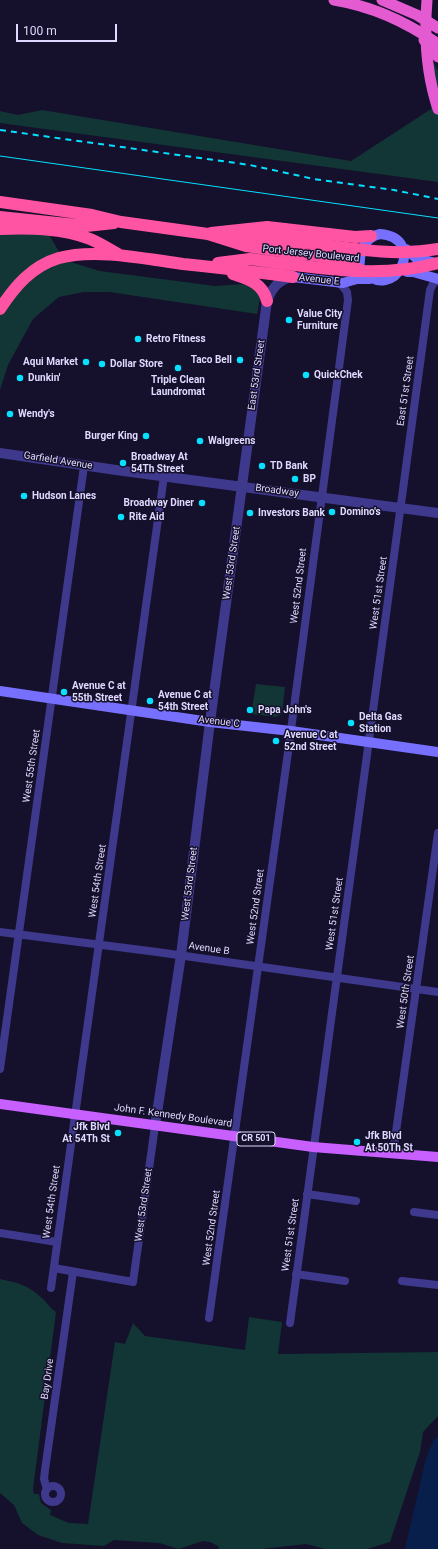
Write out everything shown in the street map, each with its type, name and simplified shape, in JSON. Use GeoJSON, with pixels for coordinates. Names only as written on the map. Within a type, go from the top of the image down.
{"type":"FeatureCollection","features":[{"type":"Feature","properties":{"kind":"highway"},"geometry":{"type":"LineString","coordinates":[[334,0],[370,9],[410,27],[438,44]]}},
{"type":"Feature","properties":{"kind":"highway"},"geometry":{"type":"LineString","coordinates":[[382,0],[411,12],[438,28]]}},
{"type":"Feature","properties":{"kind":"highway"},"geometry":{"type":"LineString","coordinates":[[427,0],[425,25],[426,52],[430,79],[438,109]]}},
{"type":"Feature","properties":{"kind":"highway"},"geometry":{"type":"LineString","coordinates":[[410,27],[430,46],[438,57]]}},
{"type":"Feature","properties":{"kind":"highway"},"geometry":{"type":"LineString","coordinates":[[0,202],[92,215],[121,222],[208,234],[246,246],[326,257],[351,264],[360,270]]}},
{"type":"Feature","properties":{"kind":"highway"},"geometry":{"type":"LineString","coordinates":[[0,217],[86,226],[121,222]]}},
{"type":"Feature","properties":{"kind":"highway"},"geometry":{"type":"LineString","coordinates":[[208,234],[267,226],[356,237],[368,241],[360,250],[351,254],[326,257]]}},
{"type":"Feature","properties":{"kind":"highway"},"geometry":{"type":"LineString","coordinates":[[0,228],[39,230],[72,234],[91,240],[119,255]]}},
{"type":"Feature","properties":{"kind":"highway","name":"Port Jersey Boulevard"},"geometry":{"type":"LineString","coordinates":[[208,234],[249,235],[387,253],[438,249]]}},
{"type":"Feature","properties":{"kind":"highway"},"geometry":{"type":"LineString","coordinates":[[205,265],[246,246]]}},
{"type":"Feature","properties":{"kind":"highway"},"geometry":{"type":"LineString","coordinates":[[0,309],[22,280],[34,270],[59,258],[81,255],[119,255],[293,277]]}},
{"type":"Feature","properties":{"kind":"highway","name":"Port Jersey Boulevard"},"geometry":{"type":"LineString","coordinates":[[205,265],[250,259],[365,272],[394,270],[438,263]]}},
{"type":"Feature","properties":{"kind":"highway"},"geometry":{"type":"LineString","coordinates":[[205,265],[254,282],[262,288],[267,301]]}},
{"type":"Feature","properties":{"kind":"main road"},"geometry":{"type":"LineString","coordinates":[[438,263],[416,258],[396,238],[386,234],[380,234],[368,241],[360,260],[360,270],[370,279],[384,280],[404,273],[413,272],[438,279]]}},
{"type":"Feature","properties":{"kind":"main road"},"geometry":{"type":"LineString","coordinates":[[394,276],[401,268],[405,258],[400,242]]}},
{"type":"Feature","properties":{"kind":"main road","name":"Avenue E"},"geometry":{"type":"LineString","coordinates":[[293,277],[340,283],[370,279]]}},
{"type":"Feature","properties":{"kind":"main road","name":"Avenue C"},"geometry":{"type":"LineString","coordinates":[[0,691],[51,697],[210,722],[291,731],[438,752]]}},
{"type":"Feature","properties":{"kind":"main road","name":"John F. Kennedy Boulevard"},"geometry":{"type":"LineString","coordinates":[[0,1104],[313,1147],[438,1157]]}},
{"type":"Feature","properties":{"kind":"street","name":"East 53rd Street"},"geometry":{"type":"LineString","coordinates":[[242,486],[267,301],[270,292],[276,285],[283,280],[293,277]]}},
{"type":"Feature","properties":{"kind":"street","name":"East 51st Street"},"geometry":{"type":"LineString","coordinates":[[400,508],[430,290],[438,279]]}},
{"type":"Feature","properties":{"kind":"street","name":"West 52nd Street"},"geometry":{"type":"LineString","coordinates":[[209,1318],[291,731],[348,300],[347,292],[340,283]]}},
{"type":"Feature","properties":{"kind":"street","name":"Garfield Avenue"},"geometry":{"type":"LineString","coordinates":[[0,452],[116,470]]}},
{"type":"Feature","properties":{"kind":"street","name":"West 55th Street"},"geometry":{"type":"LineString","coordinates":[[0,1069],[84,466]]}},
{"type":"Feature","properties":{"kind":"street","name":"Broadway"},"geometry":{"type":"LineString","coordinates":[[116,470],[438,513]]}},
{"type":"Feature","properties":{"kind":"street","name":"West 54th Street"},"geometry":{"type":"LineString","coordinates":[[51,1288],[164,476]]}},
{"type":"Feature","properties":{"kind":"street","name":"West 53rd Street"},"geometry":{"type":"LineString","coordinates":[[73,1272],[133,1282],[181,956],[210,722],[242,486]]}},
{"type":"Feature","properties":{"kind":"street","name":"West 51st Street"},"geometry":{"type":"LineString","coordinates":[[290,1322],[400,508]]}},
{"type":"Feature","properties":{"kind":"street","name":"West 50th Street"},"geometry":{"type":"LineString","coordinates":[[393,1153],[438,833]]}},
{"type":"Feature","properties":{"kind":"street","name":"Avenue B"},"geometry":{"type":"LineString","coordinates":[[0,932],[99,944],[438,992]]}},
{"type":"Feature","properties":{"kind":"street"},"geometry":{"type":"LineString","coordinates":[[307,1194],[356,1201]]}},
{"type":"Feature","properties":{"kind":"street"},"geometry":{"type":"LineString","coordinates":[[414,1212],[438,1215]]}},
{"type":"Feature","properties":{"kind":"street"},"geometry":{"type":"LineString","coordinates":[[0,1233],[57,1242]]}},
{"type":"Feature","properties":{"kind":"street"},"geometry":{"type":"LineString","coordinates":[[54,1268],[73,1272]]}},
{"type":"Feature","properties":{"kind":"street","name":"Bay Drive"},"geometry":{"type":"LineString","coordinates":[[47,1489],[44,1479],[45,1470],[73,1272]]}},
{"type":"Feature","properties":{"kind":"street"},"geometry":{"type":"LineString","coordinates":[[296,1274],[345,1281]]}},
{"type":"Feature","properties":{"kind":"street"},"geometry":{"type":"LineString","coordinates":[[402,1280],[438,1285]]}},
{"type":"Feature","properties":{"kind":"green space"},"geometry":{"type":"Polygon","coordinates":[[[428,56],[432,59],[438,71],[438,182],[0,123],[0,111],[18,115],[42,110],[351,161],[431,109],[428,56]]]}},
{"type":"Feature","properties":{"kind":"green space"},"geometry":{"type":"Polygon","coordinates":[[[48,233],[64,260],[100,271],[215,286],[243,284],[251,285],[257,291],[260,299],[257,314],[109,292],[84,292],[59,297],[33,319],[8,365],[0,390],[0,234],[48,233]]]}},
{"type":"Feature","properties":{"kind":"green space"},"geometry":{"type":"Polygon","coordinates":[[[256,684],[285,687],[282,714],[276,717],[251,714],[256,684]]]}},
{"type":"Feature","properties":{"kind":"green space"},"geometry":{"type":"Polygon","coordinates":[[[0,1279],[18,1283],[28,1288],[38,1294],[56,1312],[33,1489],[34,1494],[39,1494],[41,1503],[51,1510],[50,1515],[69,1523],[88,1524],[115,1342],[125,1344],[133,1323],[145,1336],[245,1350],[249,1317],[282,1322],[278,1354],[438,1352],[438,1416],[423,1432],[420,1452],[390,1542],[367,1549],[325,1549],[306,1544],[262,1549],[219,1549],[218,1546],[210,1542],[203,1541],[179,1549],[159,1543],[114,1540],[104,1546],[62,1543],[38,1535],[22,1523],[14,1505],[0,1493],[0,1279]]]}},
{"type":"Feature","properties":{"kind":"water"},"geometry":{"type":"Polygon","coordinates":[[[438,1436],[438,1549],[405,1549],[426,1458],[433,1441],[438,1436]]]}},
{"type":"Feature","properties":{"kind":"tram line"},"geometry":{"type":"LineString","coordinates":[[0,156],[438,218]]}},
{"type":"Feature","properties":{"kind":"railway"},"geometry":{"type":"LineString","coordinates":[[0,130],[250,165],[314,179],[394,190],[438,199]]}},
{"type":"Feature","properties":{"kind":"place","name":"Value City Furniture"},"geometry":{"type":"Point","coordinates":[289,320]}},
{"type":"Feature","properties":{"kind":"place","name":"Retro Fitness"},"geometry":{"type":"Point","coordinates":[138,339]}},
{"type":"Feature","properties":{"kind":"place","name":"Taco Bell"},"geometry":{"type":"Point","coordinates":[240,360]}},
{"type":"Feature","properties":{"kind":"place","name":"Aqui Market"},"geometry":{"type":"Point","coordinates":[86,362]}},
{"type":"Feature","properties":{"kind":"place","name":"Dollar Store"},"geometry":{"type":"Point","coordinates":[102,364]}},
{"type":"Feature","properties":{"kind":"place","name":"Triple Clean Laundromat"},"geometry":{"type":"Point","coordinates":[178,368]}},
{"type":"Feature","properties":{"kind":"place","name":"QuickChek"},"geometry":{"type":"Point","coordinates":[306,375]}},
{"type":"Feature","properties":{"kind":"place","name":"Dunkin'"},"geometry":{"type":"Point","coordinates":[20,378]}},
{"type":"Feature","properties":{"kind":"place","name":"Wendy's"},"geometry":{"type":"Point","coordinates":[10,414]}},
{"type":"Feature","properties":{"kind":"place","name":"Burger King"},"geometry":{"type":"Point","coordinates":[146,436]}},
{"type":"Feature","properties":{"kind":"place","name":"Walgreens"},"geometry":{"type":"Point","coordinates":[200,441]}},
{"type":"Feature","properties":{"kind":"place","name":"Broadway At 54Th Street"},"geometry":{"type":"Point","coordinates":[123,463]}},
{"type":"Feature","properties":{"kind":"place","name":"TD Bank"},"geometry":{"type":"Point","coordinates":[262,466]}},
{"type":"Feature","properties":{"kind":"place","name":"BP"},"geometry":{"type":"Point","coordinates":[295,479]}},
{"type":"Feature","properties":{"kind":"place","name":"Hudson Lanes"},"geometry":{"type":"Point","coordinates":[24,496]}},
{"type":"Feature","properties":{"kind":"place","name":"Broadway Diner"},"geometry":{"type":"Point","coordinates":[202,503]}},
{"type":"Feature","properties":{"kind":"place","name":"Domino's"},"geometry":{"type":"Point","coordinates":[332,512]}},
{"type":"Feature","properties":{"kind":"place","name":"Investors Bank"},"geometry":{"type":"Point","coordinates":[250,513]}},
{"type":"Feature","properties":{"kind":"place","name":"Rite Aid"},"geometry":{"type":"Point","coordinates":[121,517]}},
{"type":"Feature","properties":{"kind":"place","name":"Avenue C at 55th Street"},"geometry":{"type":"Point","coordinates":[64,692]}},
{"type":"Feature","properties":{"kind":"place","name":"Avenue C at 54th Street"},"geometry":{"type":"Point","coordinates":[150,701]}},
{"type":"Feature","properties":{"kind":"place","name":"Papa John's"},"geometry":{"type":"Point","coordinates":[250,710]}},
{"type":"Feature","properties":{"kind":"place","name":"Delta Gas Station"},"geometry":{"type":"Point","coordinates":[351,723]}},
{"type":"Feature","properties":{"kind":"place","name":"Avenue C at 52nd Street"},"geometry":{"type":"Point","coordinates":[276,741]}},
{"type":"Feature","properties":{"kind":"place","name":"Jfk Blvd At 54Th St"},"geometry":{"type":"Point","coordinates":[118,1133]}},
{"type":"Feature","properties":{"kind":"place","name":"Jfk Blvd At 50Th St"},"geometry":{"type":"Point","coordinates":[357,1142]}}]}
